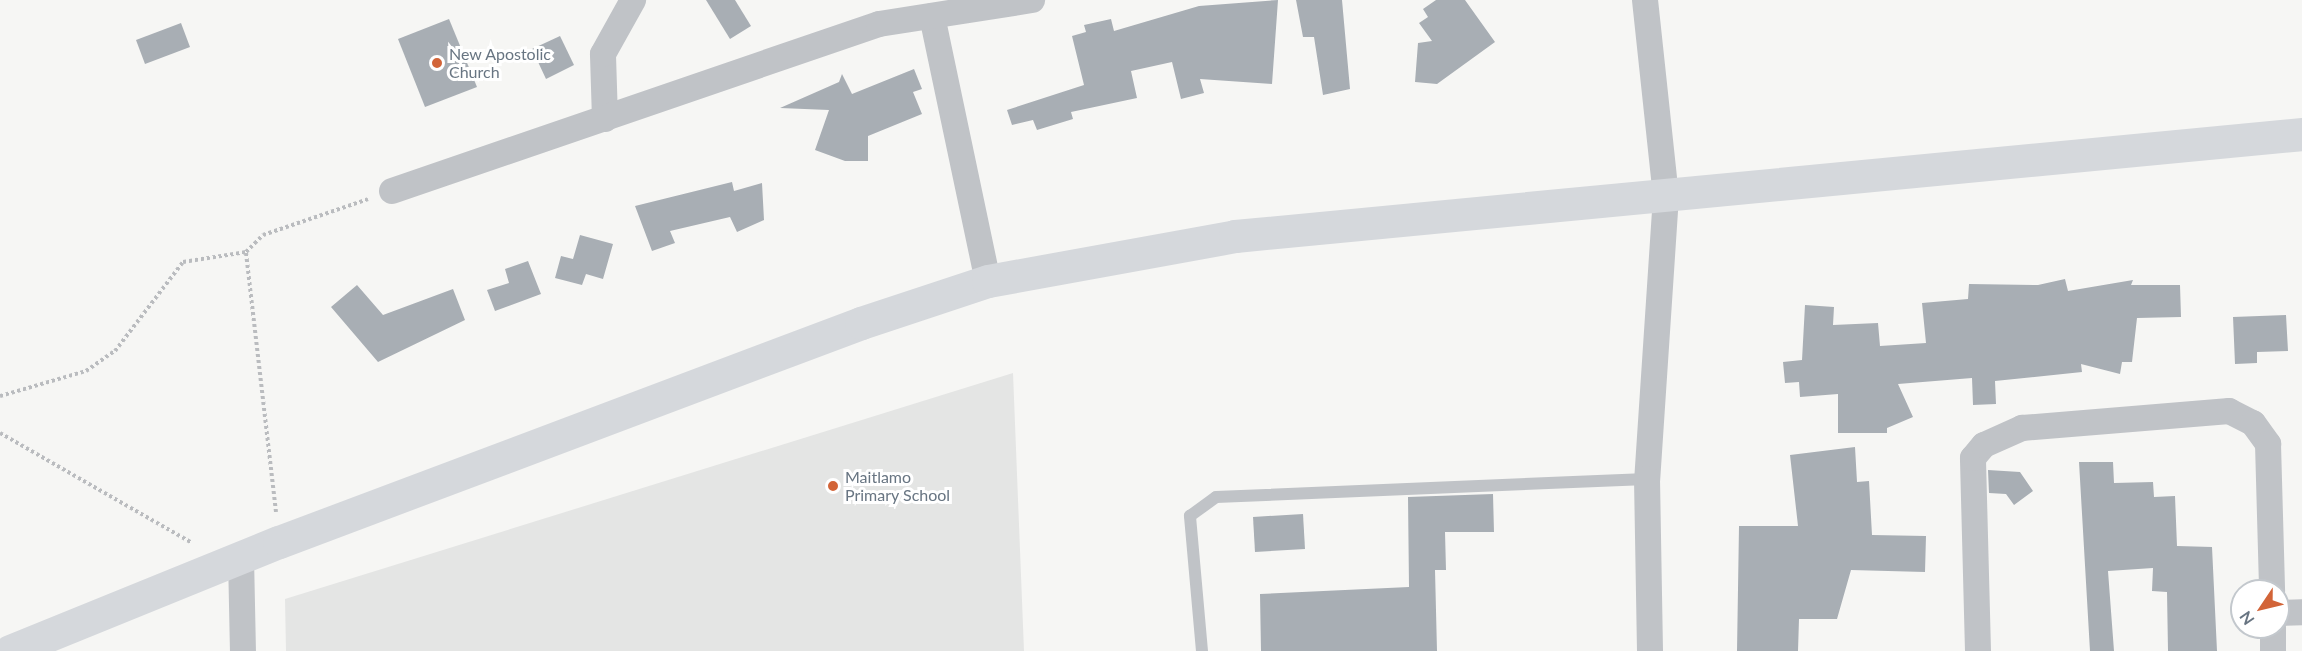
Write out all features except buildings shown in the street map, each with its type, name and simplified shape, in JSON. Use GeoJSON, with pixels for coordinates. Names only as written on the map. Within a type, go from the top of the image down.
{"type":"FeatureCollection","features":[{"type":"Feature","properties":{"kind":"street"},"geometry":{"type":"LineString","coordinates":[[605,119],[603,54],[633,0]]}},
{"type":"Feature","properties":{"kind":"street"},"geometry":{"type":"LineString","coordinates":[[392,191],[879,24],[1032,0]]}},
{"type":"Feature","properties":{"kind":"street"},"geometry":{"type":"LineString","coordinates":[[1646,0],[1666,196],[1647,479],[1650,651]]}},
{"type":"Feature","properties":{"kind":"street"},"geometry":{"type":"LineString","coordinates":[[932,15],[988,281]]}},
{"type":"Feature","properties":{"kind":"street"},"geometry":{"type":"LineString","coordinates":[[10,651],[279,542],[861,323],[988,281],[1235,236],[2302,134]]}},
{"type":"Feature","properties":{"kind":"street"},"geometry":{"type":"LineString","coordinates":[[1978,651],[1972,467],[1984,445],[2022,428],[2229,411],[2253,423],[2268,444],[2272,579]]}},
{"type":"Feature","properties":{"kind":"street"},"geometry":{"type":"LineString","coordinates":[[241,557],[243,651]]}},
{"type":"Feature","properties":{"kind":"lane"},"geometry":{"type":"LineString","coordinates":[[1202,651],[1190,516],[1216,497],[1647,479]]}},
{"type":"Feature","properties":{"kind":"path"},"geometry":{"type":"LineString","coordinates":[[0,396],[86,371],[115,351],[183,262],[246,252],[263,235],[392,191]]}},
{"type":"Feature","properties":{"kind":"path"},"geometry":{"type":"LineString","coordinates":[[246,252],[279,542]]}},
{"type":"Feature","properties":{"kind":"path"},"geometry":{"type":"LineString","coordinates":[[0,433],[202,550],[241,557]]}},
{"type":"Feature","properties":{"kind":"shaded area","name":"Maitlamo Primary School"},"geometry":{"type":"Polygon","coordinates":[[[1013,373],[1024,651],[286,651],[285,599],[1013,373]]]}},
{"type":"Feature","properties":{"kind":"place","name":"New Apostolic Church"},"geometry":{"type":"Point","coordinates":[437,63]}},
{"type":"Feature","properties":{"kind":"place","name":"Maitlamo Primary School"},"geometry":{"type":"Point","coordinates":[833,486]}}]}
